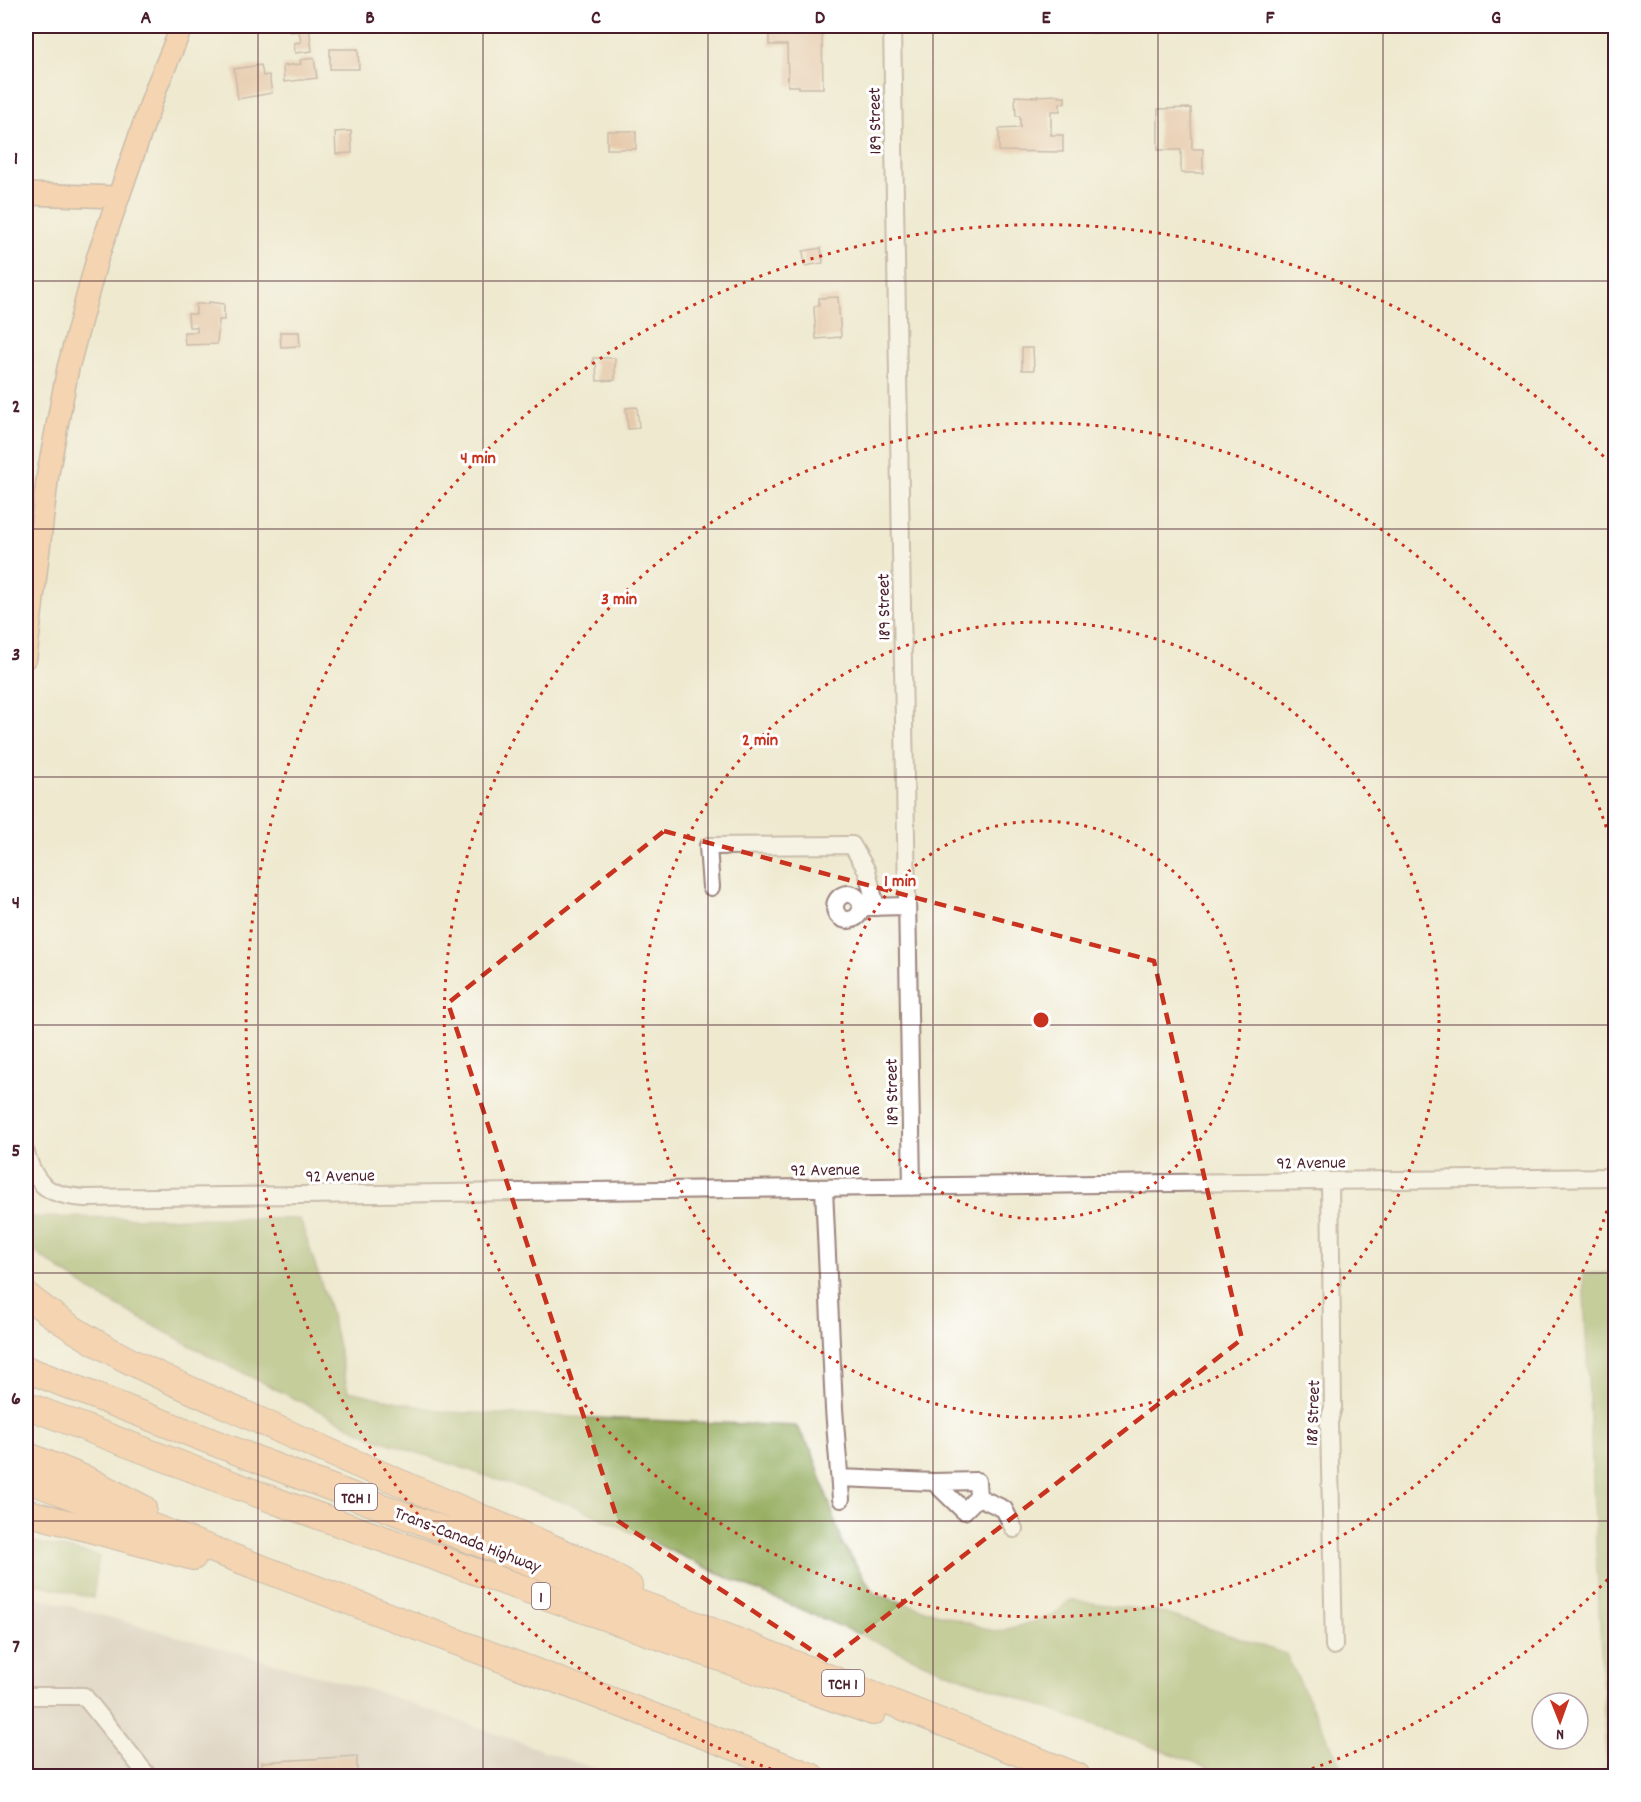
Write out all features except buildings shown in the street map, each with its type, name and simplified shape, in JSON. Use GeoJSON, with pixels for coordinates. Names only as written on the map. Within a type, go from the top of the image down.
{"type":"FeatureCollection","features":[{"type":"Feature","properties":{"kind":"highway"},"geometry":{"type":"LineString","coordinates":[[26,1295],[62,1323],[129,1362],[294,1437],[595,1566],[689,1622]]}},
{"type":"Feature","properties":{"kind":"highway","name":"Trans-Canada Highway"},"geometry":{"type":"LineString","coordinates":[[26,1369],[284,1470],[689,1622],[1077,1776]]}},
{"type":"Feature","properties":{"kind":"highway","name":"Trans-Canada Highway"},"geometry":{"type":"LineString","coordinates":[[26,1405],[276,1501],[777,1680],[1061,1776]]}},
{"type":"Feature","properties":{"kind":"highway"},"geometry":{"type":"LineString","coordinates":[[26,1455],[88,1480],[256,1565]]}},
{"type":"Feature","properties":{"kind":"highway"},"geometry":{"type":"LineString","coordinates":[[26,1479],[811,1776]]}},
{"type":"Feature","properties":{"kind":"highway"},"geometry":{"type":"LineString","coordinates":[[26,1512],[342,1598]]}},
{"type":"Feature","properties":{"kind":"main road"},"geometry":{"type":"LineString","coordinates":[[26,657],[48,473],[68,368],[97,259],[157,86],[182,26]]}},
{"type":"Feature","properties":{"kind":"main road"},"geometry":{"type":"LineString","coordinates":[[26,194],[118,197]]}},
{"type":"Feature","properties":{"kind":"street","name":"189 Street"},"geometry":{"type":"LineString","coordinates":[[892,26],[912,1187]]}},
{"type":"Feature","properties":{"kind":"street"},"geometry":{"type":"LineString","coordinates":[[711,887],[708,846],[852,844],[867,871],[869,907],[907,906]]}},
{"type":"Feature","properties":{"kind":"street","name":"92 Avenue"},"geometry":{"type":"LineString","coordinates":[[26,1153],[34,1176],[39,1183],[67,1197],[84,1198],[1616,1177]]}},
{"type":"Feature","properties":{"kind":"street","name":"188 Street"},"geometry":{"type":"LineString","coordinates":[[1330,1181],[1333,1407],[1329,1422],[1334,1646]]}},
{"type":"Feature","properties":{"kind":"street"},"geometry":{"type":"LineString","coordinates":[[824,1189],[834,1409],[841,1499]]}},
{"type":"Feature","properties":{"kind":"street"},"geometry":{"type":"LineString","coordinates":[[840,1478],[934,1482],[964,1511],[978,1497],[1004,1509],[1014,1529]]}},
{"type":"Feature","properties":{"kind":"street"},"geometry":{"type":"LineString","coordinates":[[26,1696],[84,1696],[147,1776]]}},
{"type":"Feature","properties":{"kind":"highlighted area"},"geometry":{"type":"Polygon","coordinates":[[[664,831],[1154,961],[1242,1339],[828,1661],[618,1521],[448,1003],[664,831]]]}},
{"type":"Feature","properties":{"kind":"shaded area"},"geometry":{"type":"Polygon","coordinates":[[[26,1594],[378,1692],[615,1776],[26,1776],[26,1594]]]}},
{"type":"Feature","properties":{"kind":"green space"},"geometry":{"type":"Polygon","coordinates":[[[26,1207],[32,1217],[300,1219],[330,1310],[348,1391],[446,1412],[796,1426],[812,1451],[843,1545],[875,1594],[997,1632],[1053,1616],[1070,1600],[1160,1612],[1286,1654],[1346,1776],[1232,1776],[937,1668],[735,1581],[578,1507],[374,1438],[215,1359],[94,1293],[26,1246],[26,1207]]]}},
{"type":"Feature","properties":{"kind":"green space"},"geometry":{"type":"Polygon","coordinates":[[[1615,1273],[1616,1776],[1607,1776],[1583,1274],[1615,1273]]]}},
{"type":"Feature","properties":{"kind":"green space"},"geometry":{"type":"Polygon","coordinates":[[[26,1540],[99,1556],[93,1598],[26,1581],[26,1540]]]}}]}
